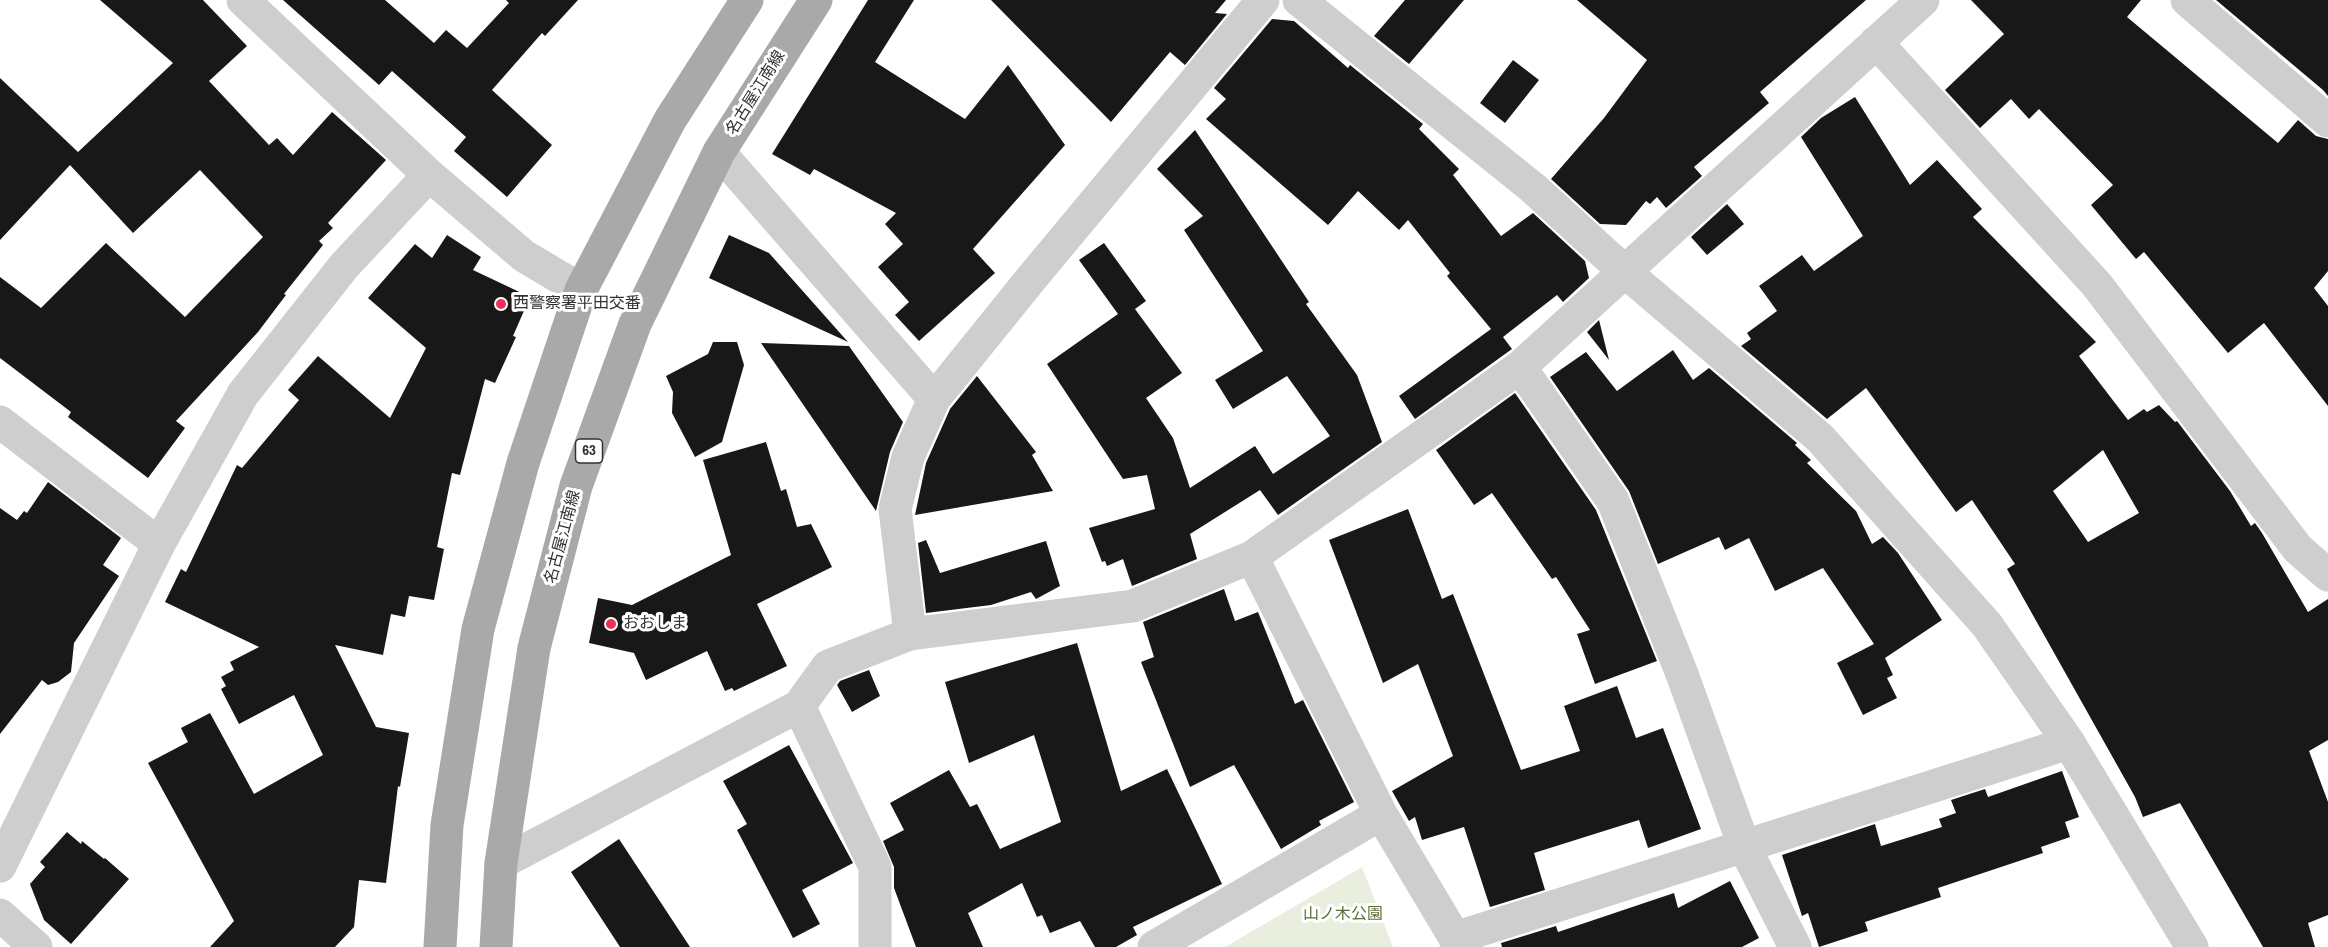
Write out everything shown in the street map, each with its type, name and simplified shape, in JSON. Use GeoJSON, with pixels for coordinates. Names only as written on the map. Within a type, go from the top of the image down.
{"type":"FeatureCollection","features":[{"type":"Feature","properties":{"kind":"main road"},"geometry":{"type":"LineString","coordinates":[[440,947],[447,825],[478,629],[523,463],[581,290],[670,120],[747,0]]}},
{"type":"Feature","properties":{"kind":"main road","name":"名古屋江南線"},"geometry":{"type":"LineString","coordinates":[[496,947],[501,862],[534,648],[576,486],[635,324],[719,152],[816,0]]}},
{"type":"Feature","properties":{"kind":"street"},"geometry":{"type":"LineString","coordinates":[[910,634],[895,509],[908,457],[934,399],[1263,0]]}},
{"type":"Feature","properties":{"kind":"street"},"geometry":{"type":"LineString","coordinates":[[1299,0],[1533,188],[1624,271],[1820,438],[1987,625],[2069,743],[2192,947]]}},
{"type":"Feature","properties":{"kind":"street"},"geometry":{"type":"LineString","coordinates":[[501,862],[799,706],[828,666],[910,634],[1133,606],[1252,557],[1520,367],[1923,0]]}},
{"type":"Feature","properties":{"kind":"street"},"geometry":{"type":"LineString","coordinates":[[2187,0],[2328,121]]}},
{"type":"Feature","properties":{"kind":"street"},"geometry":{"type":"LineString","coordinates":[[256,4],[429,176],[524,256],[581,290]]}},
{"type":"Feature","properties":{"kind":"street"},"geometry":{"type":"LineString","coordinates":[[1876,42],[2097,285],[2298,549],[2328,575]]}},
{"type":"Feature","properties":{"kind":"street"},"geometry":{"type":"LineString","coordinates":[[719,152],[934,399]]}},
{"type":"Feature","properties":{"kind":"street"},"geometry":{"type":"LineString","coordinates":[[0,866],[159,544],[243,394],[345,266],[429,176]]}},
{"type":"Feature","properties":{"kind":"street"},"geometry":{"type":"LineString","coordinates":[[1520,367],[1613,501],[1683,674],[1744,846],[1795,947]]}},
{"type":"Feature","properties":{"kind":"street"},"geometry":{"type":"LineString","coordinates":[[0,422],[159,544]]}},
{"type":"Feature","properties":{"kind":"street"},"geometry":{"type":"LineString","coordinates":[[1252,557],[1381,814],[1456,942],[1744,846],[2069,743]]}},
{"type":"Feature","properties":{"kind":"street"},"geometry":{"type":"LineString","coordinates":[[799,706],[875,867],[875,947]]}},
{"type":"Feature","properties":{"kind":"street"},"geometry":{"type":"LineString","coordinates":[[1154,947],[1381,814]]}},
{"type":"Feature","properties":{"kind":"street"},"geometry":{"type":"LineString","coordinates":[[0,915],[36,947]]}},
{"type":"Feature","properties":{"kind":"green space","name":"山ノ木公園"},"geometry":{"type":"Polygon","coordinates":[[[1362,867],[1393,947],[1225,947],[1362,867]]]}},
{"type":"Feature","properties":{"kind":"building"},"geometry":{"type":"Polygon","coordinates":[[[100,0],[203,0],[247,46],[209,81],[269,145],[277,138],[293,155],[332,112],[386,160],[328,223],[333,228],[319,241],[323,245],[284,294],[286,295],[258,332],[176,421],[185,428],[148,478],[68,417],[71,412],[0,358],[0,277],[41,308],[106,243],[185,317],[263,237],[200,170],[133,233],[70,165],[0,240],[0,78],[78,152],[173,63],[100,0]]]}},
{"type":"Feature","properties":{"kind":"building"},"geometry":{"type":"Polygon","coordinates":[[[283,0],[385,0],[434,43],[446,30],[467,48],[509,3],[506,0],[578,0],[545,36],[542,33],[492,90],[552,145],[507,197],[454,151],[466,137],[392,71],[379,85],[283,0]]]}},
{"type":"Feature","properties":{"kind":"building"},"geometry":{"type":"Polygon","coordinates":[[[868,0],[914,0],[875,62],[965,119],[1008,65],[1065,145],[973,249],[995,273],[919,341],[895,315],[909,302],[878,267],[903,244],[885,224],[896,213],[814,169],[810,175],[772,154],[868,0]]]}},
{"type":"Feature","properties":{"kind":"building"},"geometry":{"type":"Polygon","coordinates":[[[991,0],[1226,0],[1215,13],[1227,14],[1185,65],[1170,52],[1111,122],[991,0]]]}},
{"type":"Feature","properties":{"kind":"building"},"geometry":{"type":"Polygon","coordinates":[[[1405,0],[1464,0],[1409,64],[1374,36],[1405,0]]]}},
{"type":"Feature","properties":{"kind":"building"},"geometry":{"type":"Polygon","coordinates":[[[1577,0],[1866,0],[1760,92],[1769,103],[1694,167],[1702,176],[1666,208],[1657,197],[1650,204],[1646,201],[1626,225],[1600,224],[1551,179],[1604,118],[1647,60],[1577,0]]]}},
{"type":"Feature","properties":{"kind":"building"},"geometry":{"type":"Polygon","coordinates":[[[1971,0],[2141,0],[2127,17],[2278,143],[2298,120],[2316,136],[2328,139],[2328,271],[2314,288],[2328,306],[2328,406],[2264,323],[2228,353],[2144,252],[2136,259],[2091,205],[2113,185],[2039,109],[2029,119],[2011,99],[1980,128],[1945,90],[2004,34],[1971,0]]]}},
{"type":"Feature","properties":{"kind":"building"},"geometry":{"type":"Polygon","coordinates":[[[2216,0],[2328,0],[2328,96],[2323,90],[2216,0]]]}},
{"type":"Feature","properties":{"kind":"building"},"geometry":{"type":"Polygon","coordinates":[[[1272,19],[1294,21],[1348,68],[1350,65],[1423,124],[1419,129],[1459,169],[1453,175],[1501,236],[1533,213],[1585,261],[1589,278],[1563,302],[1557,295],[1503,337],[1512,349],[1415,419],[1399,396],[1491,329],[1447,276],[1450,273],[1408,220],[1399,230],[1358,191],[1328,225],[1206,119],[1226,99],[1214,88],[1272,19]]]}},
{"type":"Feature","properties":{"kind":"building"},"geometry":{"type":"Polygon","coordinates":[[[1513,60],[1539,80],[1505,123],[1480,103],[1513,60]]]}},
{"type":"Feature","properties":{"kind":"building"},"geometry":{"type":"Polygon","coordinates":[[[1855,97],[1910,185],[1937,160],[1982,209],[1973,217],[2096,342],[2079,356],[2128,420],[2144,409],[2147,412],[2159,405],[2175,422],[2177,421],[2230,491],[2251,526],[2255,523],[2262,533],[2308,612],[2328,599],[2328,740],[2309,751],[2328,802],[2328,915],[2308,923],[2315,947],[2263,947],[2180,803],[2143,817],[2135,797],[2007,569],[2015,564],[1972,500],[1956,512],[1866,388],[1827,419],[1741,346],[1751,339],[1747,333],[1777,311],[1759,286],[1802,255],[1814,271],[1863,236],[1801,137],[1821,118],[1855,97]],[[2103,450],[2053,491],[2088,542],[2139,513],[2103,450]]]}},
{"type":"Feature","properties":{"kind":"building"},"geometry":{"type":"Polygon","coordinates":[[[1195,130],[1309,302],[1306,304],[1357,375],[1382,442],[1278,515],[1260,490],[1190,534],[1197,559],[1132,586],[1123,559],[1107,566],[1105,561],[1102,562],[1089,528],[1155,509],[1147,475],[1123,479],[1047,364],[1118,314],[1079,260],[1104,243],[1146,301],[1135,309],[1182,373],[1146,398],[1173,438],[1190,488],[1255,446],[1273,474],[1330,436],[1287,376],[1233,409],[1215,380],[1263,351],[1184,230],[1203,216],[1157,169],[1195,130]]]}},
{"type":"Feature","properties":{"kind":"building"},"geometry":{"type":"Polygon","coordinates":[[[1727,204],[1744,224],[1707,255],[1691,237],[1727,204]]]}},
{"type":"Feature","properties":{"kind":"building"},"geometry":{"type":"Polygon","coordinates":[[[447,235],[481,257],[473,270],[530,297],[513,336],[516,337],[495,383],[485,379],[460,475],[452,473],[437,547],[444,549],[434,600],[409,596],[405,617],[391,614],[383,655],[335,645],[376,727],[409,733],[400,787],[398,786],[386,883],[359,880],[354,927],[335,947],[210,947],[234,921],[148,763],[188,742],[181,728],[210,713],[254,794],[323,755],[294,695],[239,724],[221,689],[226,686],[221,677],[234,670],[230,662],[259,647],[165,602],[181,569],[186,572],[237,465],[242,468],[299,400],[288,390],[318,356],[390,418],[426,348],[368,298],[415,244],[432,258],[447,235]]]}},
{"type":"Feature","properties":{"kind":"building"},"geometry":{"type":"Polygon","coordinates":[[[729,235],[769,253],[848,342],[709,278],[729,235]]]}},
{"type":"Feature","properties":{"kind":"building"},"geometry":{"type":"Polygon","coordinates":[[[1599,320],[1609,360],[1587,332],[1599,320]]]}},
{"type":"Feature","properties":{"kind":"building"},"geometry":{"type":"Polygon","coordinates":[[[713,342],[737,342],[744,365],[722,442],[695,457],[672,413],[673,392],[666,376],[708,354],[713,342]]]}},
{"type":"Feature","properties":{"kind":"building"},"geometry":{"type":"Polygon","coordinates":[[[761,343],[849,346],[903,422],[890,452],[876,511],[761,343]]]}},
{"type":"Feature","properties":{"kind":"building"},"geometry":{"type":"Polygon","coordinates":[[[1673,350],[1693,380],[1709,368],[1797,443],[1795,445],[1811,460],[1807,463],[1856,511],[1872,544],[1883,537],[1898,553],[1942,620],[1885,658],[1893,675],[1887,678],[1897,698],[1863,715],[1837,663],[1874,644],[1823,568],[1775,591],[1749,538],[1725,550],[1719,537],[1658,564],[1629,491],[1550,377],[1586,352],[1617,391],[1673,350]]]}},
{"type":"Feature","properties":{"kind":"building"},"geometry":{"type":"Polygon","coordinates":[[[977,376],[1036,452],[1032,455],[1053,491],[915,515],[926,463],[950,409],[977,376]]]}},
{"type":"Feature","properties":{"kind":"building"},"geometry":{"type":"Polygon","coordinates":[[[1515,393],[1596,510],[1657,661],[1595,684],[1577,634],[1590,630],[1556,577],[1552,579],[1492,493],[1474,505],[1436,450],[1515,393]]]}},
{"type":"Feature","properties":{"kind":"building"},"geometry":{"type":"Polygon","coordinates":[[[766,442],[781,491],[786,489],[797,527],[811,524],[832,567],[757,604],[787,666],[734,691],[732,688],[725,691],[707,651],[646,680],[634,653],[589,643],[598,598],[632,605],[731,555],[703,460],[766,442]]]}},
{"type":"Feature","properties":{"kind":"building"},"geometry":{"type":"Polygon","coordinates":[[[48,482],[121,538],[103,565],[119,576],[74,643],[71,672],[58,682],[48,685],[42,680],[0,734],[0,508],[17,520],[24,511],[27,513],[48,482]]]}},
{"type":"Feature","properties":{"kind":"building"},"geometry":{"type":"Polygon","coordinates":[[[1408,509],[1442,599],[1453,594],[1521,770],[1580,751],[1564,706],[1617,686],[1636,738],[1663,728],[1701,829],[1648,848],[1639,820],[1534,853],[1545,890],[1490,907],[1464,827],[1422,840],[1415,817],[1409,821],[1392,791],[1453,756],[1418,664],[1383,683],[1329,540],[1408,509]]]}},
{"type":"Feature","properties":{"kind":"building"},"geometry":{"type":"Polygon","coordinates":[[[926,540],[940,573],[1046,541],[1060,586],[1036,599],[1031,592],[991,605],[926,613],[918,543],[926,540]]]}},
{"type":"Feature","properties":{"kind":"building"},"geometry":{"type":"Polygon","coordinates":[[[1224,589],[1235,621],[1258,612],[1295,704],[1303,700],[1354,802],[1319,821],[1321,825],[1281,849],[1234,765],[1190,787],[1141,662],[1154,657],[1143,622],[1224,589]]]}},
{"type":"Feature","properties":{"kind":"building"},"geometry":{"type":"Polygon","coordinates":[[[1077,643],[1121,791],[1167,769],[1222,884],[1133,927],[1137,935],[1116,947],[1095,947],[1080,921],[1050,933],[1042,915],[1037,917],[1022,883],[968,913],[983,947],[916,947],[894,888],[894,867],[883,841],[904,830],[890,803],[949,770],[970,807],[977,804],[1000,849],[1061,822],[1034,735],[969,763],[945,682],[1077,643]]]}},
{"type":"Feature","properties":{"kind":"building"},"geometry":{"type":"Polygon","coordinates":[[[869,670],[880,696],[852,712],[837,685],[840,681],[869,670]]]}},
{"type":"Feature","properties":{"kind":"building"},"geometry":{"type":"Polygon","coordinates":[[[789,745],[853,863],[802,890],[820,924],[793,938],[737,830],[747,824],[723,781],[789,745]]]}},
{"type":"Feature","properties":{"kind":"building"},"geometry":{"type":"Polygon","coordinates":[[[2062,771],[2079,817],[2065,822],[2070,837],[2041,847],[2043,853],[1938,888],[1941,897],[1865,922],[1868,931],[1819,947],[1808,913],[1802,916],[1782,855],[1875,824],[1881,846],[1942,827],[1939,819],[1956,813],[1951,800],[1985,789],[1988,797],[2062,771]]]}},
{"type":"Feature","properties":{"kind":"building"},"geometry":{"type":"Polygon","coordinates":[[[67,832],[81,844],[82,841],[105,858],[129,879],[71,944],[44,920],[30,884],[45,867],[40,862],[67,832]]]}},
{"type":"Feature","properties":{"kind":"building"},"geometry":{"type":"Polygon","coordinates":[[[619,839],[690,947],[620,947],[571,872],[619,839]]]}},
{"type":"Feature","properties":{"kind":"building"},"geometry":{"type":"Polygon","coordinates":[[[1730,881],[1759,938],[1742,947],[1502,947],[1501,943],[1556,926],[1558,932],[1674,893],[1678,908],[1730,881]]]}},
{"type":"Feature","properties":{"kind":"place","name":"西警察署平田交番"},"geometry":{"type":"Point","coordinates":[501,304]}},
{"type":"Feature","properties":{"kind":"place","name":"おおしま"},"geometry":{"type":"Point","coordinates":[611,624]}}]}
